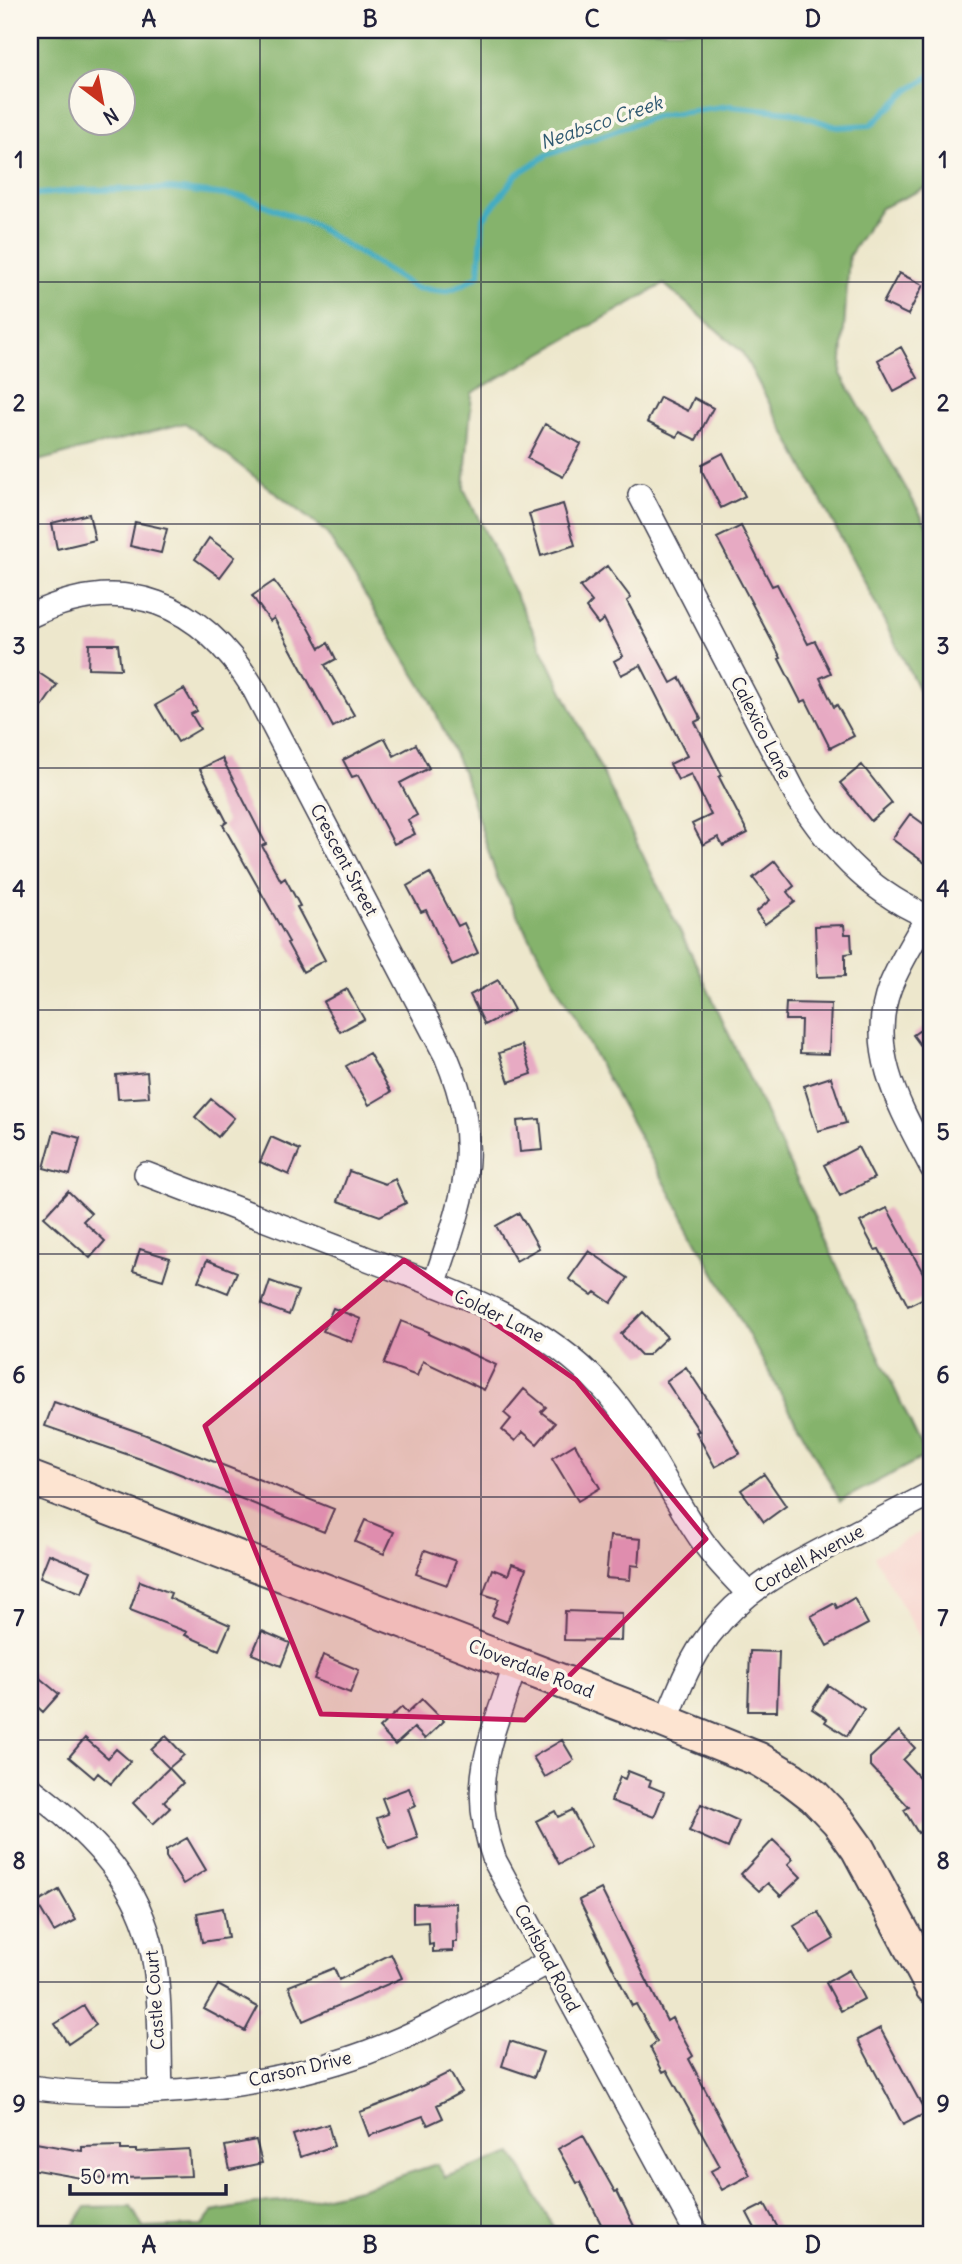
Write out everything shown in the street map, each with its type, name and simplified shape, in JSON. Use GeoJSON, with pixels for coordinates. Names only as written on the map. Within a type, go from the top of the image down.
{"type":"FeatureCollection","features":[{"type":"Feature","properties":{"kind":"street","name":"Calexico Lane"},"geometry":{"type":"LineString","coordinates":[[640,495],[795,793],[814,824],[841,857],[863,876],[892,897],[930,917]]}},
{"type":"Feature","properties":{"kind":"street","name":"Crescent Street"},"geometry":{"type":"LineString","coordinates":[[30,616],[53,604],[102,594],[152,601],[198,624],[220,642],[239,664],[456,1079],[465,1111],[467,1176],[462,1201],[434,1285]]}},
{"type":"Feature","properties":{"kind":"street"},"geometry":{"type":"LineString","coordinates":[[930,917],[900,965],[890,989],[882,1042],[886,1068],[896,1098],[932,1168]]}},
{"type":"Feature","properties":{"kind":"street","name":"Colder Lane"},"geometry":{"type":"LineString","coordinates":[[146,1174],[434,1285],[542,1335],[600,1384],[635,1429],[706,1547],[748,1593]]}},
{"type":"Feature","properties":{"kind":"street","name":"Cloverdale Road"},"geometry":{"type":"LineString","coordinates":[[30,1478],[516,1663],[758,1759],[814,1796],[838,1821],[858,1849],[932,1987]]}},
{"type":"Feature","properties":{"kind":"street","name":"Cordell Avenue"},"geometry":{"type":"LineString","coordinates":[[666,1721],[690,1665],[708,1637],[748,1593],[776,1574],[932,1493]]}},
{"type":"Feature","properties":{"kind":"street","name":"Carlsbad Road"},"geometry":{"type":"LineString","coordinates":[[516,1663],[483,1765],[482,1811],[487,1839],[495,1861],[697,2234]]}},
{"type":"Feature","properties":{"kind":"street","name":"Castle Court"},"geometry":{"type":"LineString","coordinates":[[30,1788],[98,1846],[122,1877],[140,1911],[150,1941],[156,1973],[161,2091]]}},
{"type":"Feature","properties":{"kind":"street","name":"Carson Drive"},"geometry":{"type":"LineString","coordinates":[[30,2087],[103,2093],[161,2091],[253,2081],[330,2065],[370,2052],[415,2032],[550,1962]]}},
{"type":"Feature","properties":{"kind":"highlighted area"},"geometry":{"type":"Polygon","coordinates":[[[404,1260],[576,1380],[706,1539],[525,1720],[321,1714],[205,1426],[404,1260]]]}},
{"type":"Feature","properties":{"kind":"shaded area"},"geometry":{"type":"Polygon","coordinates":[[[932,1526],[932,1659],[874,1556],[932,1526]]]}},
{"type":"Feature","properties":{"kind":"green space"},"geometry":{"type":"Polygon","coordinates":[[[30,30],[932,30],[932,185],[881,208],[849,256],[841,374],[932,534],[932,716],[863,579],[742,352],[664,284],[472,393],[464,489],[696,964],[926,1456],[840,1501],[497,878],[464,775],[429,698],[326,532],[185,423],[30,463],[30,30]]]}},
{"type":"Feature","properties":{"kind":"green space"},"geometry":{"type":"Polygon","coordinates":[[[513,2153],[557,2234],[68,2234],[86,2207],[131,2206],[143,2228],[202,2226],[213,2212],[268,2202],[313,2199],[363,2188],[437,2164],[445,2177],[513,2153]]]}},
{"type":"Feature","properties":{"kind":"green space"},"geometry":{"type":"Polygon","coordinates":[[[30,2224],[39,2232],[68,2234],[30,2234],[30,2224]]]}},
{"type":"Feature","properties":{"kind":"building"},"geometry":{"type":"Polygon","coordinates":[[[899,273],[923,285],[908,315],[883,303],[899,273]]]}},
{"type":"Feature","properties":{"kind":"building"},"geometry":{"type":"Polygon","coordinates":[[[901,347],[918,378],[894,391],[878,360],[901,347]]]}},
{"type":"Feature","properties":{"kind":"building"},"geometry":{"type":"Polygon","coordinates":[[[660,397],[688,411],[694,398],[713,408],[696,440],[680,432],[677,437],[647,422],[660,397]]]}},
{"type":"Feature","properties":{"kind":"building"},"geometry":{"type":"Polygon","coordinates":[[[545,424],[581,444],[563,477],[527,458],[545,424]]]}},
{"type":"Feature","properties":{"kind":"building"},"geometry":{"type":"Polygon","coordinates":[[[723,453],[745,496],[721,508],[702,471],[702,464],[723,453]]]}},
{"type":"Feature","properties":{"kind":"building"},"geometry":{"type":"Polygon","coordinates":[[[563,504],[575,545],[541,556],[529,514],[563,504]]]}},
{"type":"Feature","properties":{"kind":"building"},"geometry":{"type":"Polygon","coordinates":[[[89,514],[95,540],[57,549],[52,523],[89,514]]]}},
{"type":"Feature","properties":{"kind":"building"},"geometry":{"type":"Polygon","coordinates":[[[135,522],[167,529],[161,553],[130,546],[135,522]]]}},
{"type":"Feature","properties":{"kind":"building"},"geometry":{"type":"Polygon","coordinates":[[[741,526],[772,586],[777,584],[808,644],[815,641],[831,673],[820,678],[834,707],[837,705],[854,736],[830,748],[806,700],[801,702],[779,659],[781,658],[717,538],[741,526]]]}},
{"type":"Feature","properties":{"kind":"building"},"geometry":{"type":"Polygon","coordinates":[[[209,538],[235,557],[220,577],[195,559],[209,538]]]}},
{"type":"Feature","properties":{"kind":"building"},"geometry":{"type":"Polygon","coordinates":[[[607,566],[631,598],[627,601],[671,683],[680,678],[701,719],[695,722],[748,833],[723,846],[718,837],[703,845],[692,824],[711,815],[691,774],[678,780],[670,764],[687,756],[641,665],[621,675],[614,661],[623,656],[604,619],[598,624],[586,608],[592,602],[580,587],[607,566]]]}},
{"type":"Feature","properties":{"kind":"building"},"geometry":{"type":"Polygon","coordinates":[[[274,581],[308,626],[320,648],[328,643],[336,659],[325,665],[354,715],[333,727],[274,618],[270,621],[252,596],[274,581]]]}},
{"type":"Feature","properties":{"kind":"building"},"geometry":{"type":"Polygon","coordinates":[[[89,644],[118,644],[121,669],[88,668],[89,644]]]}},
{"type":"Feature","properties":{"kind":"building"},"geometry":{"type":"Polygon","coordinates":[[[36,671],[57,685],[30,724],[30,680],[36,671]]]}},
{"type":"Feature","properties":{"kind":"building"},"geometry":{"type":"Polygon","coordinates":[[[184,689],[197,711],[191,714],[200,729],[178,742],[156,705],[184,689]]]}},
{"type":"Feature","properties":{"kind":"building"},"geometry":{"type":"Polygon","coordinates":[[[385,738],[394,756],[416,744],[429,768],[400,783],[417,815],[408,820],[415,834],[394,844],[358,775],[352,777],[343,760],[385,738]]]}},
{"type":"Feature","properties":{"kind":"building"},"geometry":{"type":"Polygon","coordinates":[[[222,758],[266,844],[262,846],[281,881],[285,878],[325,960],[303,972],[223,825],[227,822],[200,769],[222,758]]]}},
{"type":"Feature","properties":{"kind":"building"},"geometry":{"type":"Polygon","coordinates":[[[862,765],[892,803],[871,821],[840,783],[862,765]]]}},
{"type":"Feature","properties":{"kind":"building"},"geometry":{"type":"Polygon","coordinates":[[[910,814],[932,830],[932,868],[892,839],[910,814]]]}},
{"type":"Feature","properties":{"kind":"building"},"geometry":{"type":"Polygon","coordinates":[[[775,861],[794,886],[787,892],[795,902],[765,924],[756,912],[770,900],[753,878],[775,861]]]}},
{"type":"Feature","properties":{"kind":"building"},"geometry":{"type":"Polygon","coordinates":[[[430,873],[458,926],[464,923],[478,953],[452,965],[426,910],[421,912],[407,886],[430,873]]]}},
{"type":"Feature","properties":{"kind":"building"},"geometry":{"type":"Polygon","coordinates":[[[844,925],[845,934],[851,934],[852,953],[845,954],[845,976],[817,977],[815,926],[844,925]]]}},
{"type":"Feature","properties":{"kind":"building"},"geometry":{"type":"Polygon","coordinates":[[[498,980],[514,1010],[485,1025],[470,995],[498,980]]]}},
{"type":"Feature","properties":{"kind":"building"},"geometry":{"type":"Polygon","coordinates":[[[347,989],[364,1019],[340,1032],[323,1002],[347,989]]]}},
{"type":"Feature","properties":{"kind":"building"},"geometry":{"type":"Polygon","coordinates":[[[786,1003],[831,1004],[829,1054],[800,1053],[801,1020],[785,1020],[786,1003]]]}},
{"type":"Feature","properties":{"kind":"building"},"geometry":{"type":"Polygon","coordinates":[[[932,1022],[932,1061],[913,1035],[932,1022]]]}},
{"type":"Feature","properties":{"kind":"building"},"geometry":{"type":"Polygon","coordinates":[[[522,1045],[532,1074],[509,1082],[499,1053],[522,1045]]]}},
{"type":"Feature","properties":{"kind":"building"},"geometry":{"type":"Polygon","coordinates":[[[369,1053],[391,1092],[369,1105],[346,1066],[369,1053]]]}},
{"type":"Feature","properties":{"kind":"building"},"geometry":{"type":"Polygon","coordinates":[[[147,1072],[149,1097],[118,1099],[116,1075],[147,1072]]]}},
{"type":"Feature","properties":{"kind":"building"},"geometry":{"type":"Polygon","coordinates":[[[831,1077],[846,1123],[818,1131],[804,1086],[831,1077]]]}},
{"type":"Feature","properties":{"kind":"building"},"geometry":{"type":"Polygon","coordinates":[[[211,1099],[234,1118],[218,1137],[195,1117],[211,1099]]]}},
{"type":"Feature","properties":{"kind":"building"},"geometry":{"type":"Polygon","coordinates":[[[540,1119],[543,1150],[520,1152],[517,1121],[540,1119]]]}},
{"type":"Feature","properties":{"kind":"building"},"geometry":{"type":"Polygon","coordinates":[[[54,1131],[80,1138],[70,1175],[44,1168],[54,1131]]]}},
{"type":"Feature","properties":{"kind":"building"},"geometry":{"type":"Polygon","coordinates":[[[271,1137],[300,1150],[289,1175],[260,1162],[271,1137]]]}},
{"type":"Feature","properties":{"kind":"building"},"geometry":{"type":"Polygon","coordinates":[[[858,1147],[874,1178],[840,1196],[824,1165],[858,1147]]]}},
{"type":"Feature","properties":{"kind":"building"},"geometry":{"type":"Polygon","coordinates":[[[349,1171],[385,1184],[395,1179],[406,1203],[380,1216],[338,1201],[349,1171]]]}},
{"type":"Feature","properties":{"kind":"building"},"geometry":{"type":"Polygon","coordinates":[[[68,1191],[91,1213],[83,1221],[105,1241],[90,1258],[44,1217],[68,1191]]]}},
{"type":"Feature","properties":{"kind":"building"},"geometry":{"type":"Polygon","coordinates":[[[887,1208],[932,1289],[932,1294],[908,1306],[879,1249],[875,1250],[860,1222],[887,1208]]]}},
{"type":"Feature","properties":{"kind":"building"},"geometry":{"type":"Polygon","coordinates":[[[519,1213],[539,1248],[516,1261],[496,1226],[519,1213]]]}},
{"type":"Feature","properties":{"kind":"building"},"geometry":{"type":"Polygon","coordinates":[[[140,1249],[170,1258],[163,1280],[133,1271],[140,1249]]]}},
{"type":"Feature","properties":{"kind":"building"},"geometry":{"type":"Polygon","coordinates":[[[589,1251],[628,1278],[611,1303],[595,1292],[592,1295],[569,1279],[589,1251]]]}},
{"type":"Feature","properties":{"kind":"building"},"geometry":{"type":"Polygon","coordinates":[[[207,1260],[237,1272],[228,1293],[198,1281],[207,1260]]]}},
{"type":"Feature","properties":{"kind":"building"},"geometry":{"type":"Polygon","coordinates":[[[270,1281],[298,1291],[289,1315],[262,1305],[270,1281]]]}},
{"type":"Feature","properties":{"kind":"building"},"geometry":{"type":"Polygon","coordinates":[[[333,1308],[361,1319],[352,1342],[323,1331],[333,1308]]]}},
{"type":"Feature","properties":{"kind":"building"},"geometry":{"type":"Polygon","coordinates":[[[643,1312],[667,1337],[648,1355],[641,1355],[621,1334],[643,1312]]]}},
{"type":"Feature","properties":{"kind":"building"},"geometry":{"type":"Polygon","coordinates":[[[401,1321],[496,1365],[484,1390],[423,1361],[417,1376],[384,1364],[401,1321]]]}},
{"type":"Feature","properties":{"kind":"building"},"geometry":{"type":"Polygon","coordinates":[[[686,1367],[740,1453],[715,1467],[696,1432],[699,1431],[666,1381],[686,1367]]]}},
{"type":"Feature","properties":{"kind":"building"},"geometry":{"type":"Polygon","coordinates":[[[524,1389],[546,1407],[541,1412],[555,1423],[537,1444],[523,1432],[515,1441],[502,1430],[511,1419],[504,1413],[524,1389]]]}},
{"type":"Feature","properties":{"kind":"building"},"geometry":{"type":"Polygon","coordinates":[[[54,1402],[334,1509],[324,1532],[155,1464],[45,1426],[54,1402]]]}},
{"type":"Feature","properties":{"kind":"building"},"geometry":{"type":"Polygon","coordinates":[[[575,1444],[600,1488],[578,1501],[552,1458],[575,1444]]]}},
{"type":"Feature","properties":{"kind":"building"},"geometry":{"type":"Polygon","coordinates":[[[764,1474],[786,1506],[764,1522],[741,1490],[764,1474]]]}},
{"type":"Feature","properties":{"kind":"building"},"geometry":{"type":"Polygon","coordinates":[[[365,1520],[394,1532],[384,1554],[355,1542],[365,1520]]]}},
{"type":"Feature","properties":{"kind":"building"},"geometry":{"type":"Polygon","coordinates":[[[610,1536],[641,1539],[639,1566],[631,1565],[630,1580],[606,1578],[610,1536]]]}},
{"type":"Feature","properties":{"kind":"building"},"geometry":{"type":"Polygon","coordinates":[[[425,1550],[456,1561],[447,1585],[416,1574],[425,1550]]]}},
{"type":"Feature","properties":{"kind":"building"},"geometry":{"type":"Polygon","coordinates":[[[49,1554],[91,1571],[82,1593],[40,1577],[49,1554]]]}},
{"type":"Feature","properties":{"kind":"building"},"geometry":{"type":"Polygon","coordinates":[[[512,1564],[526,1569],[507,1622],[492,1616],[499,1599],[483,1594],[492,1569],[508,1575],[512,1564]]]}},
{"type":"Feature","properties":{"kind":"building"},"geometry":{"type":"Polygon","coordinates":[[[140,1581],[171,1593],[169,1598],[230,1625],[219,1650],[185,1635],[187,1632],[130,1610],[140,1581]]]}},
{"type":"Feature","properties":{"kind":"building"},"geometry":{"type":"Polygon","coordinates":[[[854,1598],[868,1624],[827,1646],[811,1616],[835,1603],[837,1608],[854,1598]]]}},
{"type":"Feature","properties":{"kind":"building"},"geometry":{"type":"Polygon","coordinates":[[[565,1611],[622,1613],[621,1641],[564,1640],[565,1611]]]}},
{"type":"Feature","properties":{"kind":"building"},"geometry":{"type":"Polygon","coordinates":[[[262,1631],[290,1643],[281,1666],[252,1654],[262,1631]]]}},
{"type":"Feature","properties":{"kind":"building"},"geometry":{"type":"Polygon","coordinates":[[[750,1651],[779,1652],[777,1711],[748,1711],[750,1651]]]}},
{"type":"Feature","properties":{"kind":"building"},"geometry":{"type":"Polygon","coordinates":[[[323,1655],[359,1670],[350,1693],[314,1679],[323,1655]]]}},
{"type":"Feature","properties":{"kind":"building"},"geometry":{"type":"Polygon","coordinates":[[[30,1670],[59,1694],[43,1712],[30,1700],[30,1670]]]}},
{"type":"Feature","properties":{"kind":"building"},"geometry":{"type":"Polygon","coordinates":[[[828,1685],[864,1709],[847,1736],[825,1722],[827,1719],[812,1709],[828,1685]]]}},
{"type":"Feature","properties":{"kind":"building"},"geometry":{"type":"Polygon","coordinates":[[[422,1699],[444,1721],[425,1739],[414,1728],[395,1745],[379,1728],[402,1707],[407,1713],[422,1699]]]}},
{"type":"Feature","properties":{"kind":"building"},"geometry":{"type":"Polygon","coordinates":[[[899,1731],[915,1748],[903,1760],[932,1791],[932,1824],[918,1833],[904,1810],[909,1807],[870,1765],[870,1758],[899,1731]]]}},
{"type":"Feature","properties":{"kind":"building"},"geometry":{"type":"Polygon","coordinates":[[[166,1736],[184,1755],[169,1768],[151,1750],[166,1736]]]}},
{"type":"Feature","properties":{"kind":"building"},"geometry":{"type":"Polygon","coordinates":[[[85,1738],[108,1758],[116,1749],[130,1761],[111,1784],[98,1773],[94,1778],[69,1757],[85,1738]]]}},
{"type":"Feature","properties":{"kind":"building"},"geometry":{"type":"Polygon","coordinates":[[[562,1740],[574,1760],[545,1777],[533,1757],[562,1740]]]}},
{"type":"Feature","properties":{"kind":"building"},"geometry":{"type":"Polygon","coordinates":[[[169,1768],[183,1783],[164,1801],[170,1808],[153,1824],[133,1803],[169,1768]]]}},
{"type":"Feature","properties":{"kind":"building"},"geometry":{"type":"Polygon","coordinates":[[[628,1771],[651,1780],[649,1786],[664,1792],[654,1817],[611,1801],[620,1777],[625,1779],[628,1771]]]}},
{"type":"Feature","properties":{"kind":"building"},"geometry":{"type":"Polygon","coordinates":[[[409,1788],[416,1806],[408,1809],[418,1838],[389,1849],[377,1818],[388,1814],[382,1798],[409,1788]]]}},
{"type":"Feature","properties":{"kind":"building"},"geometry":{"type":"Polygon","coordinates":[[[701,1804],[739,1821],[728,1848],[689,1831],[701,1804]]]}},
{"type":"Feature","properties":{"kind":"building"},"geometry":{"type":"Polygon","coordinates":[[[572,1810],[591,1846],[559,1864],[536,1821],[555,1811],[558,1817],[572,1810]]]}},
{"type":"Feature","properties":{"kind":"building"},"geometry":{"type":"Polygon","coordinates":[[[187,1838],[206,1870],[183,1884],[166,1857],[166,1850],[187,1838]]]}},
{"type":"Feature","properties":{"kind":"building"},"geometry":{"type":"Polygon","coordinates":[[[773,1840],[793,1859],[788,1864],[801,1877],[781,1896],[768,1883],[759,1891],[741,1874],[773,1840]]]}},
{"type":"Feature","properties":{"kind":"building"},"geometry":{"type":"Polygon","coordinates":[[[601,1889],[667,2021],[672,2018],[693,2056],[689,2059],[750,2175],[722,2190],[711,2171],[720,2166],[667,2070],[663,2072],[650,2047],[657,2042],[636,2004],[632,2006],[579,1900],[601,1889]]]}},
{"type":"Feature","properties":{"kind":"building"},"geometry":{"type":"Polygon","coordinates":[[[59,1890],[76,1920],[54,1932],[37,1903],[59,1890]]]}},
{"type":"Feature","properties":{"kind":"building"},"geometry":{"type":"Polygon","coordinates":[[[456,1903],[457,1942],[453,1942],[453,1951],[433,1952],[433,1944],[429,1945],[428,1922],[413,1923],[413,1904],[456,1903]]]}},
{"type":"Feature","properties":{"kind":"building"},"geometry":{"type":"Polygon","coordinates":[[[223,1908],[228,1938],[202,1942],[197,1913],[223,1908]]]}},
{"type":"Feature","properties":{"kind":"building"},"geometry":{"type":"Polygon","coordinates":[[[818,1912],[834,1939],[810,1953],[794,1926],[818,1912]]]}},
{"type":"Feature","properties":{"kind":"building"},"geometry":{"type":"Polygon","coordinates":[[[391,1954],[402,1978],[303,2021],[289,1986],[334,1968],[339,1980],[391,1954]]]}},
{"type":"Feature","properties":{"kind":"building"},"geometry":{"type":"Polygon","coordinates":[[[849,1970],[864,1999],[841,2011],[826,1983],[849,1970]]]}},
{"type":"Feature","properties":{"kind":"building"},"geometry":{"type":"Polygon","coordinates":[[[218,1985],[258,2007],[245,2031],[204,2009],[218,1985]]]}},
{"type":"Feature","properties":{"kind":"building"},"geometry":{"type":"Polygon","coordinates":[[[84,2006],[96,2025],[68,2044],[55,2024],[84,2006]]]}},
{"type":"Feature","properties":{"kind":"building"},"geometry":{"type":"Polygon","coordinates":[[[880,2028],[926,2113],[903,2125],[858,2040],[880,2028]]]}},
{"type":"Feature","properties":{"kind":"building"},"geometry":{"type":"Polygon","coordinates":[[[510,2041],[543,2052],[534,2077],[502,2066],[510,2041]]]}},
{"type":"Feature","properties":{"kind":"building"},"geometry":{"type":"Polygon","coordinates":[[[450,2072],[461,2092],[437,2105],[443,2118],[428,2125],[423,2116],[369,2136],[360,2112],[400,2097],[450,2072]]]}},
{"type":"Feature","properties":{"kind":"building"},"geometry":{"type":"Polygon","coordinates":[[[328,2124],[334,2146],[300,2157],[293,2135],[328,2124]]]}},
{"type":"Feature","properties":{"kind":"building"},"geometry":{"type":"Polygon","coordinates":[[[583,2135],[615,2192],[617,2191],[634,2226],[618,2234],[606,2234],[580,2182],[577,2183],[558,2149],[583,2135]]]}},
{"type":"Feature","properties":{"kind":"building"},"geometry":{"type":"Polygon","coordinates":[[[256,2140],[262,2163],[230,2170],[225,2146],[256,2140]]]}},
{"type":"Feature","properties":{"kind":"building"},"geometry":{"type":"Polygon","coordinates":[[[30,2142],[82,2151],[82,2147],[121,2146],[121,2150],[136,2152],[189,2149],[191,2176],[87,2179],[30,2169],[30,2142]]]}},
{"type":"Feature","properties":{"kind":"building"},"geometry":{"type":"Polygon","coordinates":[[[765,2204],[778,2228],[758,2234],[747,2213],[765,2204]]]}},
{"type":"Feature","properties":{"kind":"waterway","name":"Neabsco Creek"},"geometry":{"type":"LineString","coordinates":[[30,195],[80,190],[172,189],[245,197],[314,225],[415,288],[446,291],[479,275],[483,219],[517,174],[547,155],[656,116],[730,106],[790,112],[837,127],[871,125],[909,90],[932,75]]}}]}
